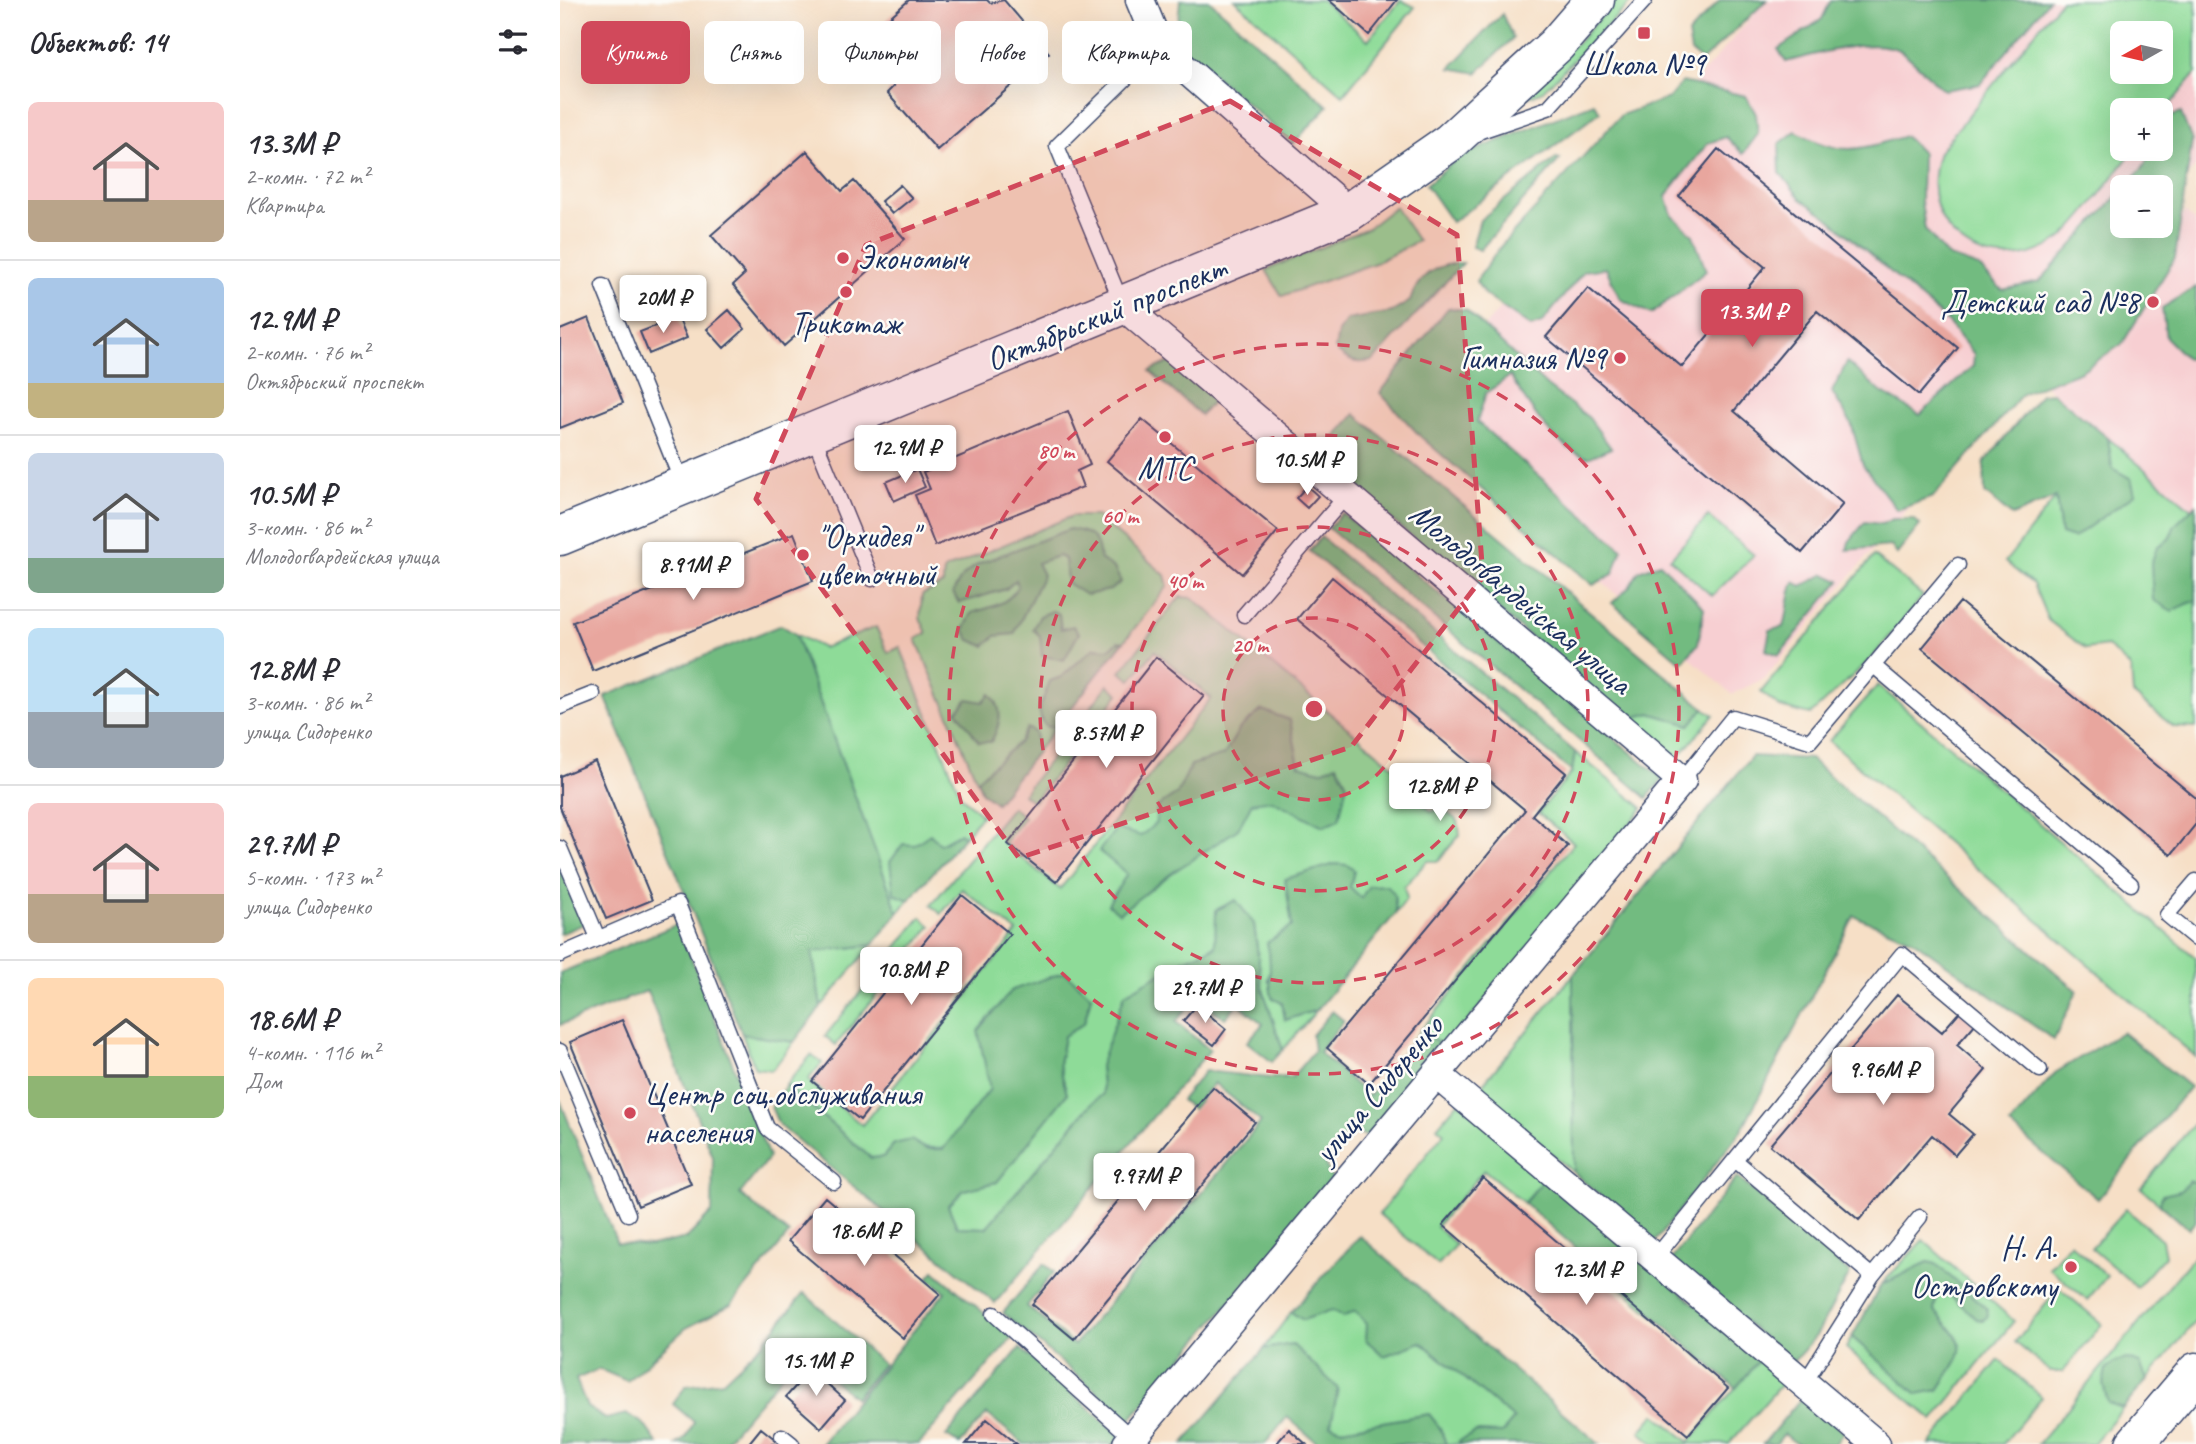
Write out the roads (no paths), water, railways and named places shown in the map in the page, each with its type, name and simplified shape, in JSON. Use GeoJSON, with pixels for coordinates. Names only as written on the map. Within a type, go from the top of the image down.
{"type":"FeatureCollection","features":[{"type":"Feature","properties":{"kind":"street"},"geometry":{"type":"LineString","coordinates":[[1140,0],[1149,21]]}},
{"type":"Feature","properties":{"kind":"street","name":"Октябрьский проспект"},"geometry":{"type":"LineString","coordinates":[[560,536],[1349,212],[1450,142],[1556,45],[1595,0]]}},
{"type":"Feature","properties":{"kind":"street"},"geometry":{"type":"LineString","coordinates":[[1192,75],[1349,212]]}},
{"type":"Feature","properties":{"kind":"street","name":"Молодогвардейская улица"},"geometry":{"type":"LineString","coordinates":[[1123,306],[1682,780]]}},
{"type":"Feature","properties":{"kind":"street","name":"улица Сидоренко"},"geometry":{"type":"LineString","coordinates":[[1130,1441],[1682,780]]}},
{"type":"Feature","properties":{"kind":"street"},"geometry":{"type":"LineString","coordinates":[[1436,1074],[1876,1444]]}},
{"type":"Feature","properties":{"kind":"street"},"geometry":{"type":"LineString","coordinates":[[2135,1444],[2196,1372]]}},
{"type":"Feature","properties":{"kind":"lane"},"geometry":{"type":"LineString","coordinates":[[1450,142],[1548,108],[1645,0]]}},
{"type":"Feature","properties":{"kind":"lane"},"geometry":{"type":"LineString","coordinates":[[1121,84],[1058,146],[1123,306]]}},
{"type":"Feature","properties":{"kind":"lane"},"geometry":{"type":"LineString","coordinates":[[603,286],[684,486]]}},
{"type":"Feature","properties":{"kind":"lane"},"geometry":{"type":"LineString","coordinates":[[812,433],[872,579]]}},
{"type":"Feature","properties":{"kind":"lane"},"geometry":{"type":"LineString","coordinates":[[1244,615],[1346,496]]}},
{"type":"Feature","properties":{"kind":"lane"},"geometry":{"type":"LineString","coordinates":[[1682,780],[1733,717],[1810,741],[1958,565]]}},
{"type":"Feature","properties":{"kind":"lane"},"geometry":{"type":"LineString","coordinates":[[1874,666],[2131,884]]}},
{"type":"Feature","properties":{"kind":"lane"},"geometry":{"type":"LineString","coordinates":[[560,707],[593,694]]}},
{"type":"Feature","properties":{"kind":"lane"},"geometry":{"type":"LineString","coordinates":[[560,848],[598,938]]}},
{"type":"Feature","properties":{"kind":"lane"},"geometry":{"type":"LineString","coordinates":[[2196,881],[2167,915],[2196,939]]}},
{"type":"Feature","properties":{"kind":"lane"},"geometry":{"type":"LineString","coordinates":[[560,955],[678,904],[767,1128],[834,1182]]}},
{"type":"Feature","properties":{"kind":"lane"},"geometry":{"type":"LineString","coordinates":[[1655,1258],[1902,954],[2040,1070]]}},
{"type":"Feature","properties":{"kind":"lane"},"geometry":{"type":"LineString","coordinates":[[560,1051],[628,1214]]}},
{"type":"Feature","properties":{"kind":"lane"},"geometry":{"type":"LineString","coordinates":[[1735,1160],[1872,1276]]}},
{"type":"Feature","properties":{"kind":"lane"},"geometry":{"type":"LineString","coordinates":[[1804,1384],[1872,1276],[1920,1217]]}},
{"type":"Feature","properties":{"kind":"lane"},"geometry":{"type":"LineString","coordinates":[[994,1314],[1130,1441]]}},
{"type":"Feature","properties":{"kind":"place","name":"Школа №9"},"geometry":{"type":"Point","coordinates":[1644,33]}},
{"type":"Feature","properties":{"kind":"place","name":"Экономыч"},"geometry":{"type":"Point","coordinates":[843,258]}},
{"type":"Feature","properties":{"kind":"place","name":"Трикотаж"},"geometry":{"type":"Point","coordinates":[846,292]}},
{"type":"Feature","properties":{"kind":"place","name":"Детский сад №8"},"geometry":{"type":"Point","coordinates":[2153,302]}},
{"type":"Feature","properties":{"kind":"place","name":"Гимназия №9"},"geometry":{"type":"Point","coordinates":[1620,358]}},
{"type":"Feature","properties":{"kind":"place","name":"МТС"},"geometry":{"type":"Point","coordinates":[1165,437]}},
{"type":"Feature","properties":{"kind":"place","name":"\"Орхидея\" цветочный"},"geometry":{"type":"Point","coordinates":[803,555]}},
{"type":"Feature","properties":{"kind":"place","name":"Центр соц.обслуживания населения"},"geometry":{"type":"Point","coordinates":[630,1113]}},
{"type":"Feature","properties":{"kind":"place","name":"Н. А. Островскому"},"geometry":{"type":"Point","coordinates":[2071,1267]}}]}
